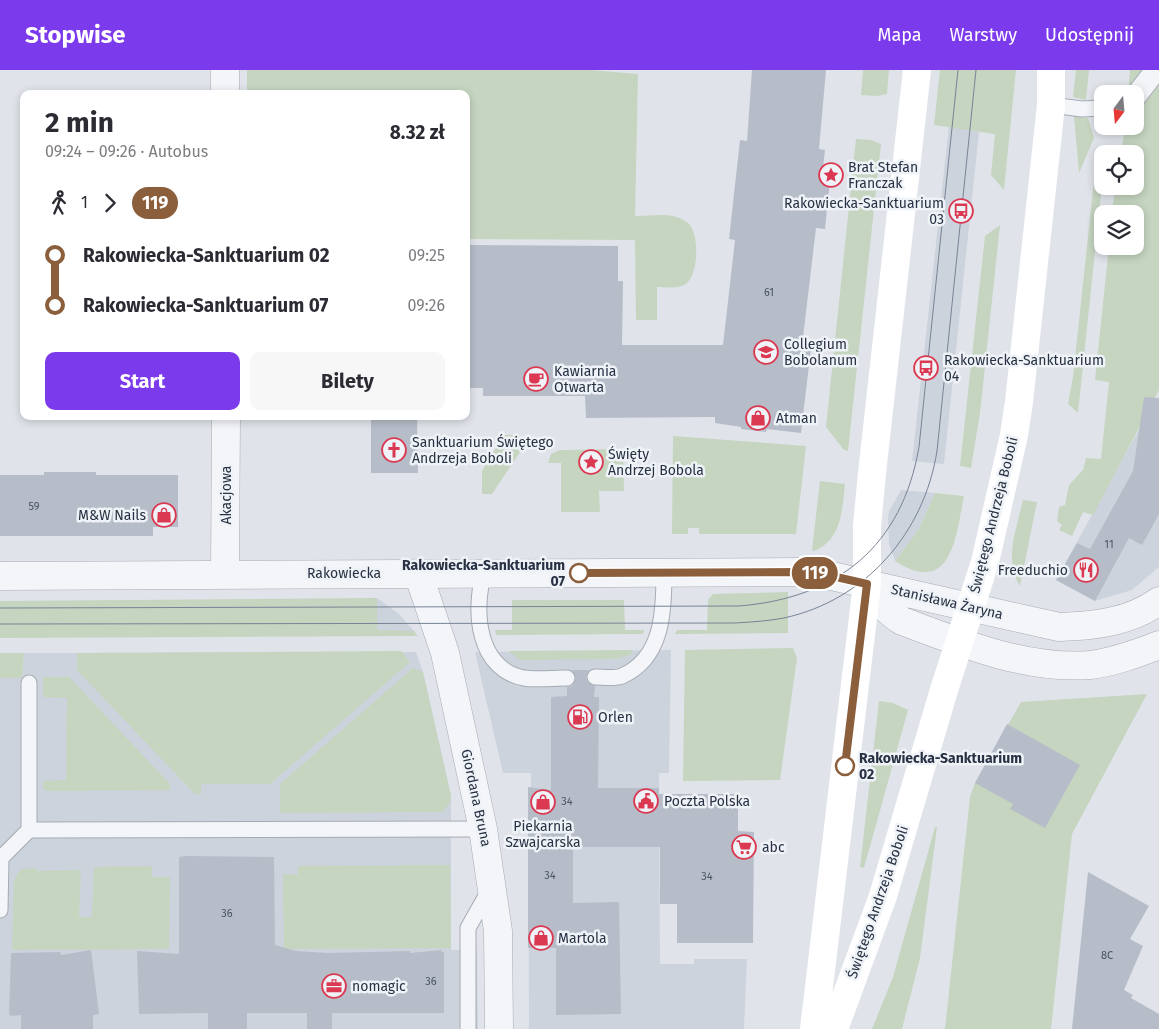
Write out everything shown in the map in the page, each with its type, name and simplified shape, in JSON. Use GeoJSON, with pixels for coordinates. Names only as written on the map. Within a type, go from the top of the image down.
{"type":"FeatureCollection","features":[{"type":"Feature","properties":{"kind":"main road"},"geometry":{"type":"LineString","coordinates":[[814,1029],[867,584],[867,526],[871,482],[916,70]]}},
{"type":"Feature","properties":{"kind":"main road","name":"Świętego Andrzeja Boboli"},"geometry":{"type":"LineString","coordinates":[[834,1029],[900,842],[959,641],[985,562],[1014,435],[1051,105],[1051,70]]}},
{"type":"Feature","properties":{"kind":"street"},"geometry":{"type":"LineString","coordinates":[[225,70],[225,90]]}},
{"type":"Feature","properties":{"kind":"street"},"geometry":{"type":"LineString","coordinates":[[1144,85],[1156,70]]}},
{"type":"Feature","properties":{"kind":"street","name":"Akacjowa"},"geometry":{"type":"LineString","coordinates":[[225,574],[226,420]]}},
{"type":"Feature","properties":{"kind":"street","name":"Rakowiecka"},"geometry":{"type":"LineString","coordinates":[[0,576],[800,572],[823,574],[867,584]]}},
{"type":"Feature","properties":{"kind":"street","name":"Giordana Bruna"},"geometry":{"type":"LineString","coordinates":[[418,573],[444,653],[483,829],[493,885],[498,931],[499,1029]]}},
{"type":"Feature","properties":{"kind":"street","name":"Stanisława Żaryna"},"geometry":{"type":"LineString","coordinates":[[867,584],[1059,627],[1082,626],[1128,617],[1159,601]]}},
{"type":"Feature","properties":{"kind":"street","name":"Stanisława Żaryna"},"geometry":{"type":"LineString","coordinates":[[867,584],[876,600],[888,612],[902,621],[1007,656],[1060,665],[1090,665],[1118,660],[1159,645]]}},
{"type":"Feature","properties":{"kind":"lane"},"geometry":{"type":"LineString","coordinates":[[1051,105],[1082,109],[1094,108]]}},
{"type":"Feature","properties":{"kind":"lane"},"geometry":{"type":"LineString","coordinates":[[484,573],[479,590],[480,623],[485,643],[496,663],[508,672],[525,678],[567,678]]}},
{"type":"Feature","properties":{"kind":"lane"},"geometry":{"type":"LineString","coordinates":[[595,678],[620,677],[640,664],[656,642],[662,622],[664,573]]}},
{"type":"Feature","properties":{"kind":"lane"},"geometry":{"type":"LineString","coordinates":[[28,683],[29,830]]}},
{"type":"Feature","properties":{"kind":"lane"},"geometry":{"type":"LineString","coordinates":[[0,910],[1,858],[29,830],[483,829]]}},
{"type":"Feature","properties":{"kind":"lane"},"geometry":{"type":"LineString","coordinates":[[468,1029],[468,928],[493,885]]}},
{"type":"Feature","properties":{"kind":"shaded area"},"geometry":{"type":"Polygon","coordinates":[[[949,126],[979,132],[944,464],[912,461],[949,126]]]}},
{"type":"Feature","properties":{"kind":"shaded area"},"geometry":{"type":"Polygon","coordinates":[[[1153,404],[1159,407],[1159,567],[1132,590],[1095,601],[1056,580],[1153,404]]]}},
{"type":"Feature","properties":{"kind":"shaded area"},"geometry":{"type":"Polygon","coordinates":[[[901,490],[935,493],[919,529],[895,561],[889,544],[888,518],[889,511],[901,490]]]}},
{"type":"Feature","properties":{"kind":"shaded area"},"geometry":{"type":"Polygon","coordinates":[[[377,598],[398,613],[414,631],[377,631],[377,598]]]}},
{"type":"Feature","properties":{"kind":"shaded area"},"geometry":{"type":"Polygon","coordinates":[[[671,650],[669,773],[659,773],[660,964],[694,964],[694,959],[747,959],[744,1029],[529,1029],[528,787],[531,787],[531,773],[503,773],[475,652],[671,650]]]}},
{"type":"Feature","properties":{"kind":"shaded area"},"geometry":{"type":"Polygon","coordinates":[[[416,652],[423,672],[451,796],[451,950],[477,950],[478,1029],[0,1029],[0,678],[22,678],[24,653],[416,652]]]}},
{"type":"Feature","properties":{"kind":"green space"},"geometry":{"type":"Polygon","coordinates":[[[247,70],[590,70],[638,74],[635,216],[669,216],[682,219],[688,223],[695,236],[696,245],[693,274],[684,285],[657,287],[657,320],[636,320],[635,240],[470,239],[470,90],[247,90],[247,70]]]}},
{"type":"Feature","properties":{"kind":"green space"},"geometry":{"type":"Polygon","coordinates":[[[863,70],[889,70],[887,94],[877,96],[861,95],[863,70]]]}},
{"type":"Feature","properties":{"kind":"green space"},"geometry":{"type":"Polygon","coordinates":[[[940,70],[1016,70],[1004,190],[991,175],[995,134],[934,125],[940,70]]]}},
{"type":"Feature","properties":{"kind":"green space"},"geometry":{"type":"Polygon","coordinates":[[[1076,70],[1089,70],[1086,100],[1073,97],[1076,70]]]}},
{"type":"Feature","properties":{"kind":"green space"},"geometry":{"type":"Polygon","coordinates":[[[1130,70],[1159,70],[1159,390],[1093,515],[1083,512],[1072,536],[1059,530],[1062,525],[1057,521],[1059,507],[1065,505],[1069,485],[1083,470],[1086,458],[1101,459],[1109,382],[1095,380],[1108,255],[1144,255],[1144,205],[1113,205],[1114,195],[1144,195],[1144,145],[1122,145],[1124,135],[1144,135],[1144,85],[1129,85],[1130,70]]]}},
{"type":"Feature","properties":{"kind":"green space"},"geometry":{"type":"Polygon","coordinates":[[[1074,116],[1088,118],[1094,138],[1079,173],[1074,116]]]}},
{"type":"Feature","properties":{"kind":"green space"},"geometry":{"type":"Polygon","coordinates":[[[856,139],[871,140],[881,144],[848,451],[844,450],[826,427],[856,139]]]}},
{"type":"Feature","properties":{"kind":"green space"},"geometry":{"type":"Polygon","coordinates":[[[1094,181],[1094,195],[1101,195],[1100,205],[1094,205],[1095,255],[1078,413],[1068,404],[1073,377],[1094,181]]]}},
{"type":"Feature","properties":{"kind":"green space"},"geometry":{"type":"Polygon","coordinates":[[[1000,225],[980,413],[971,468],[960,466],[985,236],[1000,225]]]}},
{"type":"Feature","properties":{"kind":"green space"},"geometry":{"type":"Polygon","coordinates":[[[496,435],[520,435],[520,452],[492,494],[482,494],[482,471],[496,448],[496,435]]]}},
{"type":"Feature","properties":{"kind":"green space"},"geometry":{"type":"Polygon","coordinates":[[[673,436],[806,446],[796,534],[699,534],[699,528],[688,528],[688,534],[672,534],[673,436]]]}},
{"type":"Feature","properties":{"kind":"green space"},"geometry":{"type":"Polygon","coordinates":[[[623,449],[624,491],[599,491],[600,512],[561,512],[561,463],[548,463],[551,454],[560,450],[623,449]]]}},
{"type":"Feature","properties":{"kind":"green space"},"geometry":{"type":"Polygon","coordinates":[[[820,481],[845,484],[841,514],[835,532],[830,540],[814,551],[812,550],[820,481]]]}},
{"type":"Feature","properties":{"kind":"green space"},"geometry":{"type":"Polygon","coordinates":[[[935,493],[964,496],[954,543],[948,557],[940,567],[929,572],[914,570],[895,561],[919,529],[935,493]]]}},
{"type":"Feature","properties":{"kind":"green space"},"geometry":{"type":"Polygon","coordinates":[[[1023,500],[1037,502],[1020,586],[1012,566],[1012,555],[1023,500]]]}},
{"type":"Feature","properties":{"kind":"green space"},"geometry":{"type":"Polygon","coordinates":[[[788,592],[788,633],[675,634],[677,630],[707,630],[708,600],[713,594],[788,592]]]}},
{"type":"Feature","properties":{"kind":"green space"},"geometry":{"type":"Polygon","coordinates":[[[377,598],[377,630],[414,631],[418,636],[0,638],[0,601],[377,598]]]}},
{"type":"Feature","properties":{"kind":"green space"},"geometry":{"type":"Polygon","coordinates":[[[512,600],[624,600],[625,630],[644,630],[643,634],[496,635],[495,630],[512,630],[512,600]]]}},
{"type":"Feature","properties":{"kind":"green space"},"geometry":{"type":"Polygon","coordinates":[[[793,648],[797,658],[780,780],[683,781],[685,650],[793,648]]]}},
{"type":"Feature","properties":{"kind":"green space"},"geometry":{"type":"Polygon","coordinates":[[[633,650],[630,655],[615,659],[520,660],[509,651],[633,650]]]}},
{"type":"Feature","properties":{"kind":"green space"},"geometry":{"type":"Polygon","coordinates":[[[401,651],[410,662],[270,784],[201,784],[201,794],[195,794],[77,670],[77,653],[401,651]]]}},
{"type":"Feature","properties":{"kind":"green space"},"geometry":{"type":"Polygon","coordinates":[[[0,653],[24,653],[22,678],[0,678],[0,653]]]}},
{"type":"Feature","properties":{"kind":"green space"},"geometry":{"type":"Polygon","coordinates":[[[413,668],[423,672],[451,796],[450,803],[443,812],[280,813],[280,784],[413,668]]]}},
{"type":"Feature","properties":{"kind":"green space"},"geometry":{"type":"Polygon","coordinates":[[[43,677],[69,677],[170,784],[170,790],[48,791],[43,789],[45,781],[66,780],[67,698],[43,697],[43,677]]]}},
{"type":"Feature","properties":{"kind":"green space"},"geometry":{"type":"Polygon","coordinates":[[[1147,694],[1072,834],[1051,1029],[945,1029],[970,797],[975,783],[1021,702],[1147,694]]]}},
{"type":"Feature","properties":{"kind":"green space"},"geometry":{"type":"Polygon","coordinates":[[[879,701],[893,703],[908,710],[864,868],[860,867],[879,701]]]}},
{"type":"Feature","properties":{"kind":"green space"},"geometry":{"type":"Polygon","coordinates":[[[935,827],[937,827],[920,958],[902,1029],[872,1029],[893,977],[935,827]]]}},
{"type":"Feature","properties":{"kind":"green space"},"geometry":{"type":"Polygon","coordinates":[[[450,865],[451,948],[284,949],[283,874],[298,875],[298,866],[450,865]]]}},
{"type":"Feature","properties":{"kind":"green space"},"geometry":{"type":"Polygon","coordinates":[[[152,866],[152,877],[170,877],[169,949],[12,950],[14,882],[17,874],[22,869],[36,868],[36,871],[81,870],[79,917],[92,917],[94,867],[152,866]]]}},
{"type":"Feature","properties":{"kind":"building","name":"Collegium Bobolanum"},"geometry":{"type":"Polygon","coordinates":[[[752,70],[826,70],[819,149],[825,150],[823,168],[831,170],[825,229],[816,228],[802,346],[811,348],[801,433],[767,429],[766,432],[741,429],[741,427],[715,423],[715,417],[586,418],[585,396],[483,396],[483,388],[470,388],[470,245],[618,246],[618,281],[623,281],[622,345],[723,345],[735,240],[729,239],[740,140],[747,141],[752,70]]]}},
{"type":"Feature","properties":{"kind":"building"},"geometry":{"type":"Polygon","coordinates":[[[1144,397],[1159,398],[1159,514],[1142,545],[1129,538],[1095,601],[1056,580],[1077,543],[1090,549],[1133,471],[1144,397]]]}},
{"type":"Feature","properties":{"kind":"building","name":"Sanktuarium Świętego Andrzeja Boboli"},"geometry":{"type":"Polygon","coordinates":[[[371,420],[417,420],[418,473],[371,473],[371,420]]]}},
{"type":"Feature","properties":{"kind":"building"},"geometry":{"type":"Polygon","coordinates":[[[44,472],[96,472],[96,475],[178,475],[178,527],[153,527],[153,536],[0,536],[0,475],[44,475],[44,472]]]}},
{"type":"Feature","properties":{"kind":"building"},"geometry":{"type":"Polygon","coordinates":[[[572,670],[589,670],[586,676],[587,681],[595,686],[594,697],[599,697],[598,788],[659,788],[659,794],[738,794],[738,831],[754,832],[753,943],[677,943],[677,904],[660,904],[660,847],[573,847],[573,903],[619,902],[621,1014],[556,1015],[556,948],[528,948],[528,787],[551,790],[551,697],[567,696],[567,687],[572,686],[576,678],[572,670]]]}},
{"type":"Feature","properties":{"kind":"building"},"geometry":{"type":"Polygon","coordinates":[[[1007,724],[1080,765],[1045,828],[1010,809],[1013,804],[975,783],[1007,724]]]}},
{"type":"Feature","properties":{"kind":"building"},"geometry":{"type":"Polygon","coordinates":[[[179,857],[274,857],[275,945],[296,951],[328,953],[410,951],[410,953],[442,950],[441,952],[444,952],[444,1013],[332,1013],[332,1029],[307,1029],[307,1013],[247,1013],[247,1029],[208,1029],[208,1013],[139,1014],[137,951],[179,954],[179,857]]]}},
{"type":"Feature","properties":{"kind":"building"},"geometry":{"type":"Polygon","coordinates":[[[1088,872],[1149,906],[1130,939],[1143,946],[1124,990],[1133,995],[1131,998],[1159,1014],[1159,1029],[1072,1029],[1088,872]]]}},
{"type":"Feature","properties":{"kind":"building"},"geometry":{"type":"Polygon","coordinates":[[[91,950],[99,1014],[93,1015],[93,1029],[21,1029],[21,1015],[11,1016],[9,1014],[11,953],[60,952],[61,955],[91,950]]]}},
{"type":"Feature","properties":{"kind":"tram line"},"geometry":{"type":"LineString","coordinates":[[0,608],[739,606],[774,601],[806,592],[835,578],[860,561],[881,539],[898,512],[910,482],[919,447],[958,70]]}},
{"type":"Feature","properties":{"kind":"tram line"},"geometry":{"type":"LineString","coordinates":[[0,624],[735,623],[784,618],[814,609],[841,596],[865,579],[886,558],[904,535],[919,509],[930,481],[937,451],[976,70]]}},
{"type":"Feature","properties":{"kind":"bus line","name":"119"},"geometry":{"type":"LineString","coordinates":[[579,573],[800,572],[823,574],[867,584],[845,766]]}},
{"type":"Feature","properties":{"kind":"place","name":"Brat Stefan Franczak"},"geometry":{"type":"Point","coordinates":[831,175]}},
{"type":"Feature","properties":{"kind":"place","name":"Rakowiecka-Sanktuarium 03"},"geometry":{"type":"Point","coordinates":[961,211]}},
{"type":"Feature","properties":{"kind":"place","name":"Collegium Bobolanum"},"geometry":{"type":"Point","coordinates":[766,352]}},
{"type":"Feature","properties":{"kind":"place","name":"Rakowiecka-Sanktuarium 04"},"geometry":{"type":"Point","coordinates":[926,368]}},
{"type":"Feature","properties":{"kind":"place","name":"Kawiarnia Otwarta"},"geometry":{"type":"Point","coordinates":[536,379]}},
{"type":"Feature","properties":{"kind":"place","name":"Atman"},"geometry":{"type":"Point","coordinates":[758,418]}},
{"type":"Feature","properties":{"kind":"place","name":"Sanktuarium Świętego Andrzeja Boboli"},"geometry":{"type":"Point","coordinates":[394,450]}},
{"type":"Feature","properties":{"kind":"place","name":"Święty Andrzej Bobola"},"geometry":{"type":"Point","coordinates":[591,462]}},
{"type":"Feature","properties":{"kind":"place","name":"M&W Nails"},"geometry":{"type":"Point","coordinates":[164,515]}},
{"type":"Feature","properties":{"kind":"place","name":"Freeduchio"},"geometry":{"type":"Point","coordinates":[1086,570]}},
{"type":"Feature","properties":{"kind":"place","name":"Rakowiecka-Sanktuarium 07"},"geometry":{"type":"Point","coordinates":[579,573]}},
{"type":"Feature","properties":{"kind":"place","name":"Orlen"},"geometry":{"type":"Point","coordinates":[580,717]}},
{"type":"Feature","properties":{"kind":"place","name":"Rakowiecka-Sanktuarium 02"},"geometry":{"type":"Point","coordinates":[845,766]}},
{"type":"Feature","properties":{"kind":"place","name":"Poczta Polska"},"geometry":{"type":"Point","coordinates":[646,801]}},
{"type":"Feature","properties":{"kind":"place","name":"Piekarnia Szwajcarska"},"geometry":{"type":"Point","coordinates":[543,802]}},
{"type":"Feature","properties":{"kind":"place","name":"abc"},"geometry":{"type":"Point","coordinates":[744,847]}},
{"type":"Feature","properties":{"kind":"place","name":"Martola"},"geometry":{"type":"Point","coordinates":[541,938]}},
{"type":"Feature","properties":{"kind":"place","name":"nomagic"},"geometry":{"type":"Point","coordinates":[334,986]}}]}
